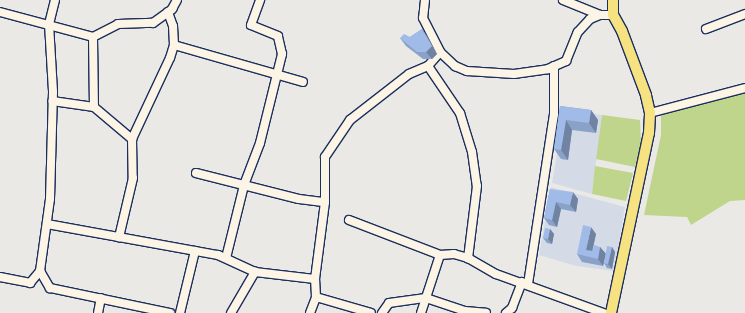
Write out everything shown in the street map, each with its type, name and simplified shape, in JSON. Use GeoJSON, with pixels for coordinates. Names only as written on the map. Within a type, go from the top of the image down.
{"type":"FeatureCollection","features":[{"type":"Feature","properties":{"kind":"main road"},"geometry":{"type":"LineString","coordinates":[[611,313],[649,133],[650,113],[646,95],[628,45],[612,15],[613,0]]}},
{"type":"Feature","properties":{"kind":"street"},"geometry":{"type":"LineString","coordinates":[[0,277],[30,283],[40,271],[50,199],[52,101],[49,24],[55,0]]}},
{"type":"Feature","properties":{"kind":"street"},"geometry":{"type":"LineString","coordinates":[[0,12],[93,37],[118,24],[153,23],[168,12],[177,0]]}},
{"type":"Feature","properties":{"kind":"street"},"geometry":{"type":"LineString","coordinates":[[226,258],[244,185],[260,142],[278,76],[282,54],[278,36],[251,25],[260,0]]}},
{"type":"Feature","properties":{"kind":"street"},"geometry":{"type":"LineString","coordinates":[[425,0],[423,18],[440,52],[455,66],[467,71],[514,74],[554,66],[566,60],[585,24],[600,15]]}},
{"type":"Feature","properties":{"kind":"street"},"geometry":{"type":"LineString","coordinates":[[563,0],[600,15],[612,15]]}},
{"type":"Feature","properties":{"kind":"street"},"geometry":{"type":"LineString","coordinates":[[119,237],[133,178],[132,139],[170,58],[174,45],[173,26],[168,12]]}},
{"type":"Feature","properties":{"kind":"street"},"geometry":{"type":"LineString","coordinates":[[706,29],[745,14]]}},
{"type":"Feature","properties":{"kind":"street"},"geometry":{"type":"LineString","coordinates":[[93,37],[94,107]]}},
{"type":"Feature","properties":{"kind":"street"},"geometry":{"type":"LineString","coordinates":[[174,45],[303,82]]}},
{"type":"Feature","properties":{"kind":"street"},"geometry":{"type":"LineString","coordinates":[[310,313],[316,296],[315,279],[325,202],[326,157],[350,120],[410,74],[428,66],[440,52]]}},
{"type":"Feature","properties":{"kind":"street"},"geometry":{"type":"LineString","coordinates":[[428,66],[460,113],[472,152],[477,186],[468,258]]}},
{"type":"Feature","properties":{"kind":"street"},"geometry":{"type":"LineString","coordinates":[[506,313],[512,308],[525,283],[554,114],[554,66]]}},
{"type":"Feature","properties":{"kind":"street"},"geometry":{"type":"LineString","coordinates":[[650,113],[745,88]]}},
{"type":"Feature","properties":{"kind":"street"},"geometry":{"type":"LineString","coordinates":[[52,101],[94,107],[132,139]]}},
{"type":"Feature","properties":{"kind":"street"},"geometry":{"type":"LineString","coordinates":[[196,173],[299,200],[325,202]]}},
{"type":"Feature","properties":{"kind":"street"},"geometry":{"type":"LineString","coordinates":[[349,220],[440,255],[454,254],[468,258],[496,274],[525,283],[604,313]]}},
{"type":"Feature","properties":{"kind":"street"},"geometry":{"type":"LineString","coordinates":[[47,224],[226,258],[254,272],[315,279]]}},
{"type":"Feature","properties":{"kind":"street"},"geometry":{"type":"LineString","coordinates":[[180,313],[195,251]]}},
{"type":"Feature","properties":{"kind":"street"},"geometry":{"type":"LineString","coordinates":[[421,313],[440,255]]}},
{"type":"Feature","properties":{"kind":"street"},"geometry":{"type":"LineString","coordinates":[[40,271],[50,288],[167,313]]}},
{"type":"Feature","properties":{"kind":"street"},"geometry":{"type":"LineString","coordinates":[[231,313],[254,272]]}},
{"type":"Feature","properties":{"kind":"street"},"geometry":{"type":"LineString","coordinates":[[316,296],[371,313]]}},
{"type":"Feature","properties":{"kind":"street"},"geometry":{"type":"LineString","coordinates":[[98,313],[101,298]]}},
{"type":"Feature","properties":{"kind":"street"},"geometry":{"type":"LineString","coordinates":[[382,313],[389,303],[426,298],[464,312],[486,313]]}},
{"type":"Feature","properties":{"kind":"shaded area"},"geometry":{"type":"Polygon","coordinates":[[[564,110],[602,115],[592,194],[552,183],[564,110]]]}},
{"type":"Feature","properties":{"kind":"shaded area"},"geometry":{"type":"Polygon","coordinates":[[[551,187],[625,207],[614,271],[576,266],[539,255],[551,187]]]}},
{"type":"Feature","properties":{"kind":"green space"},"geometry":{"type":"Polygon","coordinates":[[[745,93],[745,200],[730,201],[691,225],[687,217],[644,215],[661,135],[661,115],[745,93]]]}},
{"type":"Feature","properties":{"kind":"green space"},"geometry":{"type":"Polygon","coordinates":[[[602,115],[640,120],[641,144],[635,167],[596,159],[602,115]]]}},
{"type":"Feature","properties":{"kind":"green space"},"geometry":{"type":"Polygon","coordinates":[[[595,166],[633,173],[626,201],[592,194],[595,166]]]}},
{"type":"Feature","properties":{"kind":"building"},"geometry":{"type":"Polygon","coordinates":[[[422,29],[432,46],[426,52],[417,52],[400,38],[404,34],[410,37],[422,29]]]}},
{"type":"Feature","properties":{"kind":"building"},"geometry":{"type":"Polygon","coordinates":[[[560,106],[591,110],[589,123],[566,120],[561,150],[554,149],[560,106]]]}},
{"type":"Feature","properties":{"kind":"building"},"geometry":{"type":"Polygon","coordinates":[[[550,189],[573,192],[570,205],[556,202],[552,220],[544,218],[550,189]]]}},
{"type":"Feature","properties":{"kind":"building"},"geometry":{"type":"Polygon","coordinates":[[[583,225],[591,227],[586,250],[593,251],[594,245],[600,247],[598,259],[577,254],[583,225]]]}},
{"type":"Feature","properties":{"kind":"building"},"geometry":{"type":"Polygon","coordinates":[[[545,228],[550,229],[548,239],[543,238],[545,228]]]}},
{"type":"Feature","properties":{"kind":"building"},"geometry":{"type":"Polygon","coordinates":[[[607,246],[612,247],[608,264],[604,263],[607,246]]]}}]}
